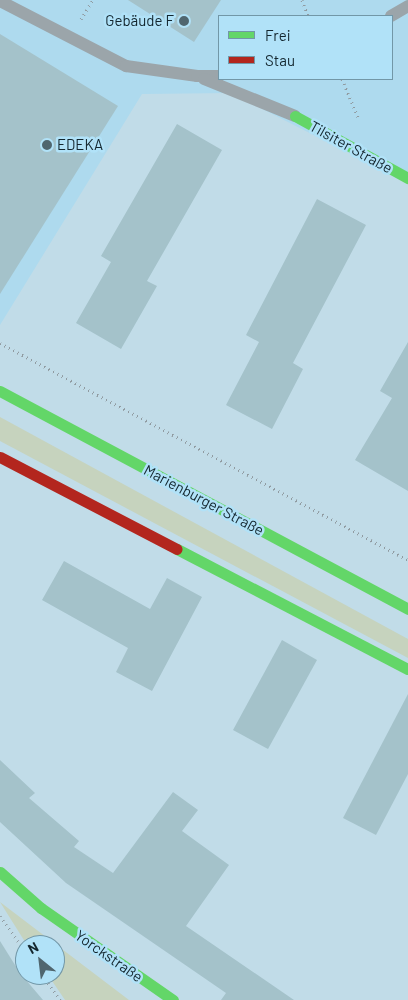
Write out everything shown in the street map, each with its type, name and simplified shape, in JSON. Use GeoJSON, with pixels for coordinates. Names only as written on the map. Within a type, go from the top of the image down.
{"type":"FeatureCollection","features":[{"type":"Feature","properties":{"kind":"street","name":"Tilsiter Straße"},"geometry":{"type":"LineString","coordinates":[[295,116],[408,178]]}},
{"type":"Feature","properties":{"kind":"street","name":"Marienburger Straße"},"geometry":{"type":"LineString","coordinates":[[0,390],[408,609]]}},
{"type":"Feature","properties":{"kind":"street"},"geometry":{"type":"LineString","coordinates":[[0,457],[408,669]]}},
{"type":"Feature","properties":{"kind":"street","name":"Yorckstraße"},"geometry":{"type":"LineString","coordinates":[[0,872],[41,908],[173,1000]]}},
{"type":"Feature","properties":{"kind":"lane"},"geometry":{"type":"LineString","coordinates":[[0,1],[126,66],[197,76],[218,76]]}},
{"type":"Feature","properties":{"kind":"lane"},"geometry":{"type":"LineString","coordinates":[[393,15],[408,6]]}},
{"type":"Feature","properties":{"kind":"lane"},"geometry":{"type":"LineString","coordinates":[[197,76],[295,116]]}},
{"type":"Feature","properties":{"kind":"path"},"geometry":{"type":"LineString","coordinates":[[302,0],[308,15]]}},
{"type":"Feature","properties":{"kind":"path"},"geometry":{"type":"LineString","coordinates":[[0,343],[408,560]]}},
{"type":"Feature","properties":{"kind":"path"},"geometry":{"type":"LineString","coordinates":[[0,916],[15,937]]}},
{"type":"Feature","properties":{"kind":"path"},"geometry":{"type":"LineString","coordinates":[[49,985],[60,1000]]}},
{"type":"Feature","properties":{"kind":"shaded area"},"geometry":{"type":"Polygon","coordinates":[[[0,0],[408,0],[408,183],[231,93],[142,94],[0,325],[0,0]]]}},
{"type":"Feature","properties":{"kind":"green space"},"geometry":{"type":"Polygon","coordinates":[[[0,417],[408,639],[408,658],[0,441],[0,417]]]}},
{"type":"Feature","properties":{"kind":"green space"},"geometry":{"type":"Polygon","coordinates":[[[0,902],[43,935],[21,935],[0,902]]]}},
{"type":"Feature","properties":{"kind":"green space"},"geometry":{"type":"Polygon","coordinates":[[[65,951],[129,1000],[65,1000],[55,985],[65,985],[65,951]]]}},
{"type":"Feature","properties":{"kind":"building","name":"Gebäude F"},"geometry":{"type":"Polygon","coordinates":[[[128,0],[221,0],[194,42],[128,0]]]}},
{"type":"Feature","properties":{"kind":"building","name":"EDEKA"},"geometry":{"type":"Polygon","coordinates":[[[0,34],[118,106],[0,294],[0,34]]]}},
{"type":"Feature","properties":{"kind":"building"},"geometry":{"type":"Polygon","coordinates":[[[177,124],[222,150],[147,281],[157,286],[121,349],[76,323],[111,262],[101,256],[177,124]]]}},
{"type":"Feature","properties":{"kind":"building"},"geometry":{"type":"Polygon","coordinates":[[[317,199],[366,225],[293,363],[303,369],[272,429],[226,405],[259,342],[246,335],[317,199]]]}},
{"type":"Feature","properties":{"kind":"building"},"geometry":{"type":"Polygon","coordinates":[[[408,342],[408,491],[355,460],[392,398],[380,391],[408,342]]]}},
{"type":"Feature","properties":{"kind":"building"},"geometry":{"type":"Polygon","coordinates":[[[64,561],[150,609],[167,578],[202,597],[152,691],[116,672],[128,648],[42,600],[64,561]]]}},
{"type":"Feature","properties":{"kind":"building"},"geometry":{"type":"Polygon","coordinates":[[[282,640],[317,660],[268,749],[233,730],[282,640]]]}},
{"type":"Feature","properties":{"kind":"building"},"geometry":{"type":"Polygon","coordinates":[[[408,694],[408,774],[376,835],[343,818],[408,694]]]}},
{"type":"Feature","properties":{"kind":"building"},"geometry":{"type":"Polygon","coordinates":[[[0,760],[35,793],[29,798],[79,841],[74,847],[113,873],[173,792],[198,810],[182,831],[229,865],[186,926],[294,1000],[221,1000],[226,993],[66,883],[0,822],[0,760]]]}},
{"type":"Feature","properties":{"kind":"building"},"geometry":{"type":"Polygon","coordinates":[[[0,941],[15,965],[15,985],[30,985],[43,1000],[0,1000],[0,941]]]}},
{"type":"Feature","properties":{"kind":"traffic: fast"},"geometry":{"type":"LineString","coordinates":[[295,116],[408,178]]}},
{"type":"Feature","properties":{"kind":"traffic: fast"},"geometry":{"type":"LineString","coordinates":[[0,391],[408,609]]}},
{"type":"Feature","properties":{"kind":"traffic: fast"},"geometry":{"type":"LineString","coordinates":[[177,549],[408,669]]}},
{"type":"Feature","properties":{"kind":"traffic: fast"},"geometry":{"type":"LineString","coordinates":[[0,872],[41,908],[173,1000]]}},
{"type":"Feature","properties":{"kind":"traffic: jam"},"geometry":{"type":"LineString","coordinates":[[0,457],[177,549]]}},
{"type":"Feature","properties":{"kind":"place","name":"Gebäude F"},"geometry":{"type":"Point","coordinates":[184,21]}},
{"type":"Feature","properties":{"kind":"place","name":"EDEKA"},"geometry":{"type":"Point","coordinates":[47,145]}}]}
